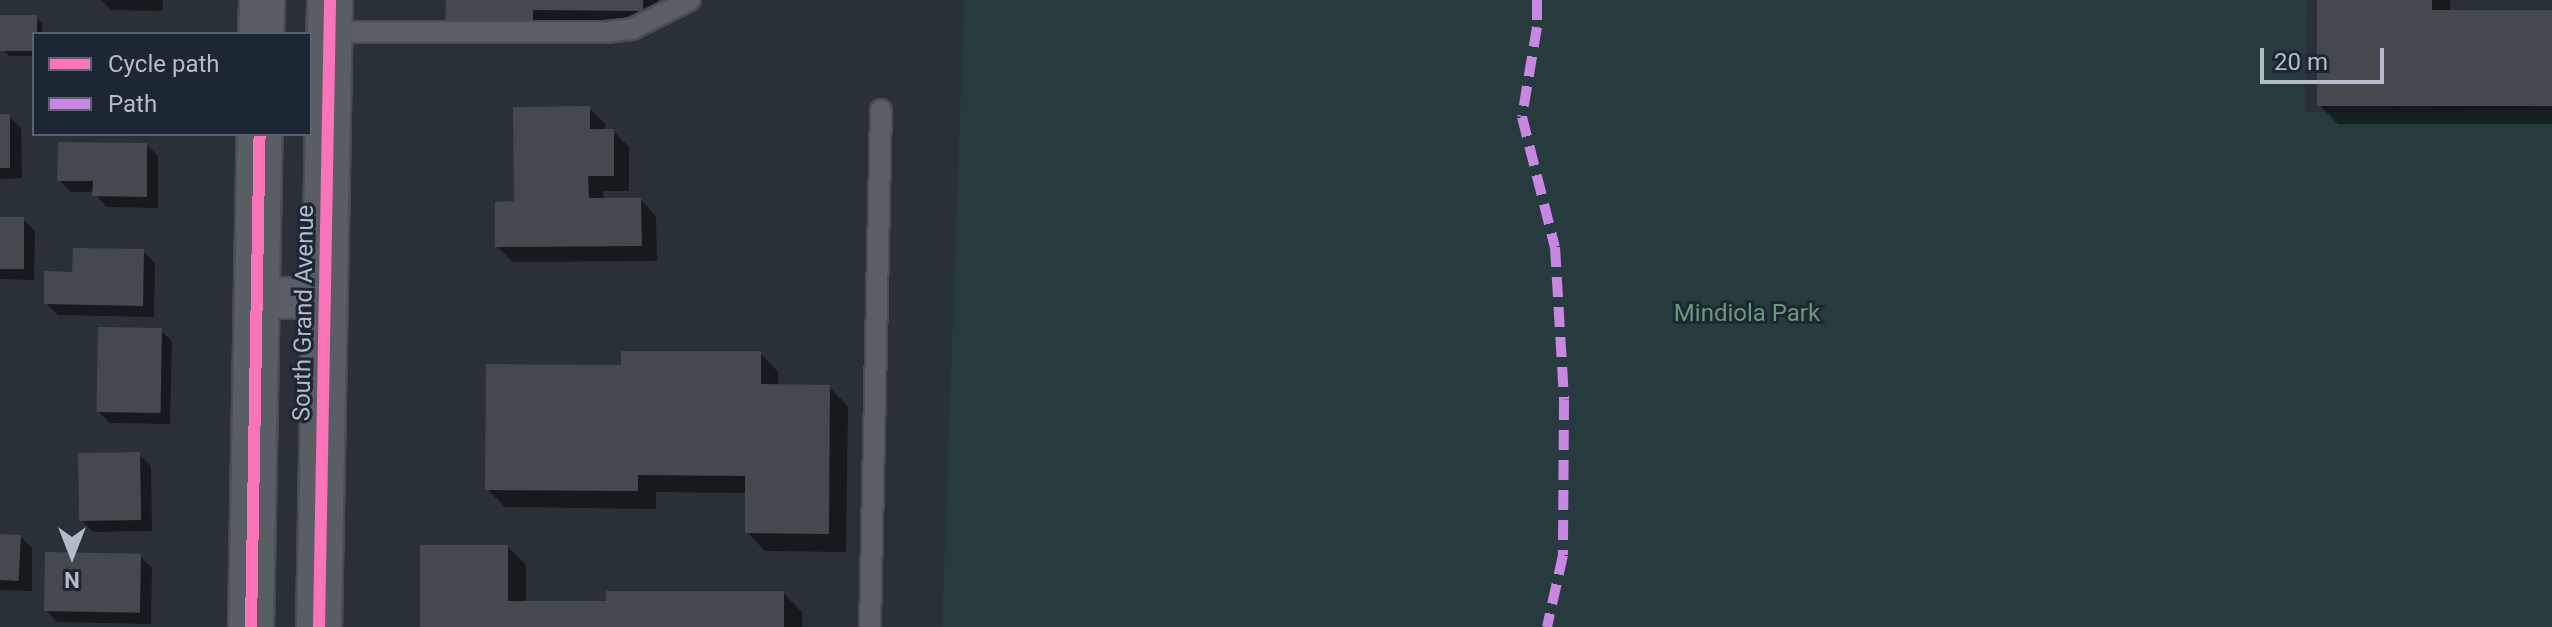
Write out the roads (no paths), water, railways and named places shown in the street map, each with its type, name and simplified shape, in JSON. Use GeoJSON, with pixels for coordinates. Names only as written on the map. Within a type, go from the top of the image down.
{"type":"FeatureCollection","features":[{"type":"Feature","properties":{"kind":"street"},"geometry":{"type":"LineString","coordinates":[[261,32],[262,0]]}},
{"type":"Feature","properties":{"kind":"street","name":"South Grand Avenue"},"geometry":{"type":"LineString","coordinates":[[319,627],[330,16]]}},
{"type":"Feature","properties":{"kind":"street","name":"South Grand Avenue"},"geometry":{"type":"LineString","coordinates":[[251,627],[260,136]]}},
{"type":"Feature","properties":{"kind":"street"},"geometry":{"type":"LineString","coordinates":[[257,298],[326,298]]}},
{"type":"Feature","properties":{"kind":"lane"},"geometry":{"type":"LineString","coordinates":[[330,16],[632,29],[690,0]]}},
{"type":"Feature","properties":{"kind":"lane"},"geometry":{"type":"LineString","coordinates":[[870,627],[881,110]]}},
{"type":"Feature","properties":{"kind":"park label","name":"Mindiola Park"},"geometry":{"type":"Point","coordinates":[1747,314]}}]}
